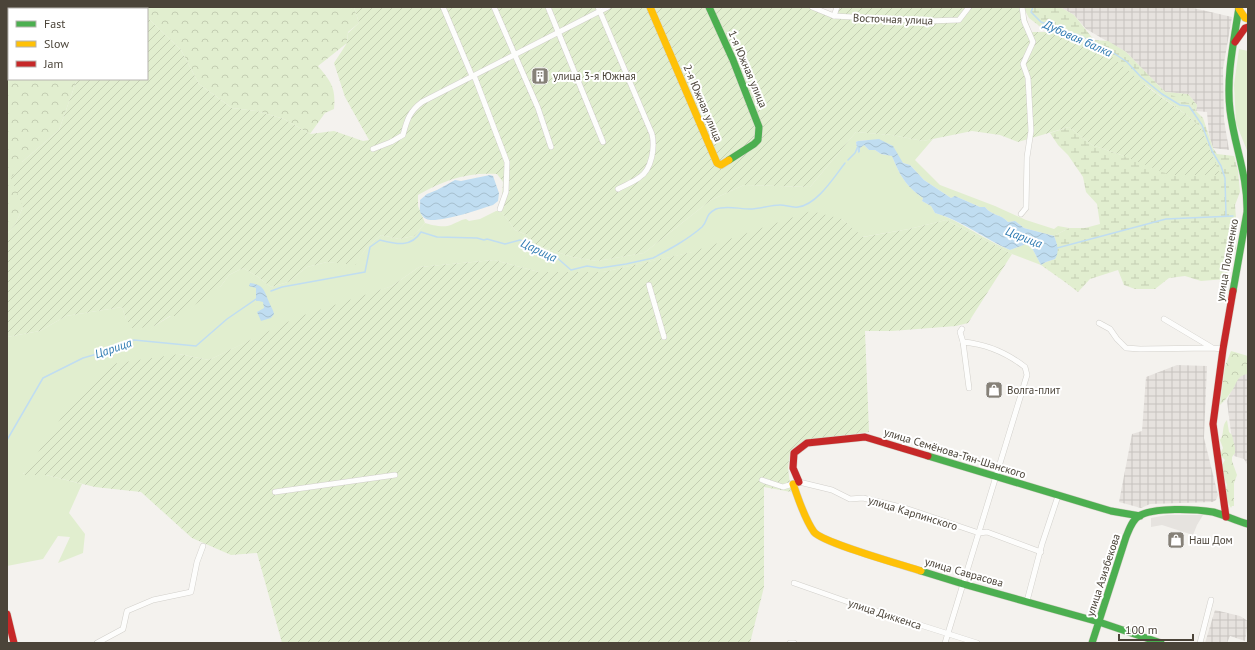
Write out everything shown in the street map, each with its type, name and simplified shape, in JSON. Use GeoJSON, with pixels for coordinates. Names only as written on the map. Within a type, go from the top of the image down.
{"type":"FeatureCollection","features":[{"type":"Feature","properties":{"kind":"main road","name":"2-я Южная улица"},"geometry":{"type":"LineString","coordinates":[[650,7],[717,163],[721,165],[728,162],[758,140]]}},
{"type":"Feature","properties":{"kind":"main road","name":"1-я Южная улица"},"geometry":{"type":"LineString","coordinates":[[709,7],[754,110],[759,127],[758,140]]}},
{"type":"Feature","properties":{"kind":"main road"},"geometry":{"type":"LineString","coordinates":[[1239,8],[1245,18],[1248,19]]}},
{"type":"Feature","properties":{"kind":"main road","name":"улица Полоненко"},"geometry":{"type":"LineString","coordinates":[[1226,517],[1213,424],[1223,349],[1247,212],[1248,195],[1230,109],[1230,72],[1239,8]]}},
{"type":"Feature","properties":{"kind":"main road"},"geometry":{"type":"LineString","coordinates":[[1234,44],[1240,34],[1245,28],[1248,27]]}},
{"type":"Feature","properties":{"kind":"main road","name":"улица Семёнова-Тян-Шанского"},"geometry":{"type":"LineString","coordinates":[[796,483],[793,475],[792,464],[794,453],[807,444],[865,437],[1058,496],[1111,511],[1140,516]]}},
{"type":"Feature","properties":{"kind":"main road","name":"улица Саврасова"},"geometry":{"type":"LineString","coordinates":[[796,483],[802,509],[815,533],[837,544],[963,584],[1099,622],[1161,643]]}},
{"type":"Feature","properties":{"kind":"main road"},"geometry":{"type":"LineString","coordinates":[[1206,511],[1216,507],[1223,500]]}},
{"type":"Feature","properties":{"kind":"main road"},"geometry":{"type":"LineString","coordinates":[[1140,516],[1146,513],[1162,511],[1206,511],[1248,524]]}},
{"type":"Feature","properties":{"kind":"main road","name":"улица Азизбекова"},"geometry":{"type":"LineString","coordinates":[[1092,643],[1126,537],[1131,527],[1140,516]]}},
{"type":"Feature","properties":{"kind":"main road"},"geometry":{"type":"LineString","coordinates":[[7,614],[14,643]]}},
{"type":"Feature","properties":{"kind":"street"},"geometry":{"type":"LineString","coordinates":[[443,7],[472,76],[475,78],[507,162],[506,192],[500,209]]}},
{"type":"Feature","properties":{"kind":"street"},"geometry":{"type":"LineString","coordinates":[[494,7],[538,108],[551,147]]}},
{"type":"Feature","properties":{"kind":"street"},"geometry":{"type":"LineString","coordinates":[[548,7],[603,142]]}},
{"type":"Feature","properties":{"kind":"street"},"geometry":{"type":"LineString","coordinates":[[373,149],[391,142],[403,135],[407,121],[413,109],[422,102],[558,33],[598,9],[608,7]]}},
{"type":"Feature","properties":{"kind":"street","name":"Восточная улица"},"geometry":{"type":"LineString","coordinates":[[812,7],[834,16],[927,21],[959,20],[969,7]]}},
{"type":"Feature","properties":{"kind":"street"},"geometry":{"type":"LineString","coordinates":[[834,16],[837,7]]}},
{"type":"Feature","properties":{"kind":"street"},"geometry":{"type":"LineString","coordinates":[[1021,214],[1026,208],[1027,157],[1031,131],[1028,78],[1023,64],[1033,42],[1024,21],[1022,7]]}},
{"type":"Feature","properties":{"kind":"street"},"geometry":{"type":"LineString","coordinates":[[598,9],[652,134],[654,143],[648,168],[642,177],[618,189]]}},
{"type":"Feature","properties":{"kind":"street"},"geometry":{"type":"LineString","coordinates":[[649,285],[664,336]]}},
{"type":"Feature","properties":{"kind":"street"},"geometry":{"type":"LineString","coordinates":[[1164,319],[1212,348]]}},
{"type":"Feature","properties":{"kind":"street"},"geometry":{"type":"LineString","coordinates":[[1099,324],[1110,329],[1126,348],[1223,349]]}},
{"type":"Feature","properties":{"kind":"street"},"geometry":{"type":"LineString","coordinates":[[962,329],[960,332],[963,342],[969,388]]}},
{"type":"Feature","properties":{"kind":"street"},"geometry":{"type":"LineString","coordinates":[[945,643],[1027,375],[1025,367],[1017,361],[992,348],[976,343],[963,342]]}},
{"type":"Feature","properties":{"kind":"street"},"geometry":{"type":"LineString","coordinates":[[276,492],[395,475]]}},
{"type":"Feature","properties":{"kind":"street","name":"улица Карпинского"},"geometry":{"type":"LineString","coordinates":[[762,480],[783,487],[796,483],[832,490],[850,499],[863,498],[905,508],[979,533],[986,532],[1041,552]]}},
{"type":"Feature","properties":{"kind":"street"},"geometry":{"type":"LineString","coordinates":[[1027,601],[1042,544],[1058,496]]}},
{"type":"Feature","properties":{"kind":"street"},"geometry":{"type":"LineString","coordinates":[[97,643],[123,629],[127,611],[152,600],[191,592],[197,562],[203,546]]}},
{"type":"Feature","properties":{"kind":"street","name":"улица Диккенса"},"geometry":{"type":"LineString","coordinates":[[794,583],[851,603],[977,643]]}},
{"type":"Feature","properties":{"kind":"street"},"geometry":{"type":"LineString","coordinates":[[1200,643],[1211,600]]}},
{"type":"Feature","properties":{"kind":"shaded area"},"geometry":{"type":"Polygon","coordinates":[[[1060,7],[1189,7],[1232,17],[1223,69],[1224,120],[1229,150],[1213,148],[1209,135],[1207,112],[1196,111],[1197,105],[1188,94],[1165,92],[1126,52],[1086,29],[1074,15],[1060,7]]]}},
{"type":"Feature","properties":{"kind":"shaded area"},"geometry":{"type":"Polygon","coordinates":[[[1177,365],[1207,366],[1204,438],[1218,495],[1216,500],[1213,502],[1150,504],[1141,508],[1119,502],[1132,434],[1142,431],[1146,377],[1177,365]]]}},
{"type":"Feature","properties":{"kind":"shaded area"},"geometry":{"type":"Polygon","coordinates":[[[1240,370],[1248,371],[1248,466],[1244,459],[1234,456],[1227,401],[1240,370]]]}},
{"type":"Feature","properties":{"kind":"shaded area"},"geometry":{"type":"Polygon","coordinates":[[[1167,515],[1203,515],[1193,535],[1162,525],[1151,527],[1151,518],[1167,515]]]}},
{"type":"Feature","properties":{"kind":"shaded area"},"geometry":{"type":"Polygon","coordinates":[[[1215,610],[1240,616],[1248,621],[1245,641],[1230,636],[1227,643],[1205,643],[1215,610]]]}},
{"type":"Feature","properties":{"kind":"green space"},"geometry":{"type":"Polygon","coordinates":[[[7,7],[108,7],[8,8],[8,80],[77,80],[59,130],[22,162],[23,207],[15,225],[7,234],[7,7]]]}},
{"type":"Feature","properties":{"kind":"green space"},"geometry":{"type":"Polygon","coordinates":[[[354,7],[359,23],[348,32],[347,43],[318,66],[332,85],[334,109],[325,113],[310,134],[284,119],[257,111],[232,108],[199,84],[181,50],[150,20],[148,15],[148,8],[144,8],[354,7]]]}},
{"type":"Feature","properties":{"kind":"green space"},"geometry":{"type":"Polygon","coordinates":[[[354,7],[808,7],[829,14],[843,7],[1023,7],[1031,32],[1054,32],[1084,40],[1112,57],[1150,89],[1188,116],[1201,128],[1219,172],[1216,175],[1170,175],[1124,156],[1092,145],[1069,127],[1018,142],[1000,135],[972,131],[923,141],[892,135],[856,132],[810,187],[744,185],[711,200],[644,253],[597,261],[572,257],[536,245],[527,235],[515,230],[501,211],[503,182],[497,174],[476,174],[447,181],[418,195],[418,206],[425,223],[414,236],[399,239],[381,235],[366,248],[355,265],[327,262],[307,267],[288,282],[271,287],[243,268],[229,275],[221,286],[179,316],[170,316],[154,326],[133,329],[126,319],[122,307],[66,316],[40,331],[7,337],[7,234],[15,225],[23,207],[11,178],[22,162],[59,130],[77,80],[148,80],[148,15],[150,20],[181,50],[199,84],[232,108],[257,111],[284,119],[310,134],[334,131],[363,141],[369,140],[345,97],[334,63],[347,43],[348,33],[359,23],[354,7]]]}},
{"type":"Feature","properties":{"kind":"green space"},"geometry":{"type":"Polygon","coordinates":[[[1023,7],[1060,7],[1074,15],[1094,40],[1108,41],[1126,52],[1165,92],[1176,97],[1178,101],[1190,103],[1203,118],[1213,148],[1217,154],[1234,156],[1238,171],[1240,192],[1235,205],[1237,231],[1236,248],[1229,265],[1226,279],[1201,281],[1185,276],[1169,278],[1155,289],[1135,289],[1124,285],[1118,270],[1090,279],[1078,292],[1041,265],[1055,259],[1057,245],[1054,236],[1069,228],[1085,228],[1100,224],[1097,204],[1086,192],[1083,177],[1068,155],[1058,145],[1050,133],[1069,127],[1092,145],[1124,156],[1201,128],[1188,116],[1084,40],[1042,28],[1029,18],[1023,7]]]}},
{"type":"Feature","properties":{"kind":"green space"},"geometry":{"type":"Polygon","coordinates":[[[1239,49],[1248,51],[1248,153],[1236,123],[1234,85],[1239,49]]]}},
{"type":"Feature","properties":{"kind":"green space"},"geometry":{"type":"Polygon","coordinates":[[[1165,92],[1188,94],[1197,105],[1196,111],[1190,103],[1178,101],[1165,92]]]}},
{"type":"Feature","properties":{"kind":"green space"},"geometry":{"type":"Polygon","coordinates":[[[856,132],[892,135],[923,141],[933,139],[915,160],[940,185],[995,206],[1026,220],[1054,229],[1058,226],[1069,228],[1054,236],[1024,228],[1015,221],[1008,222],[985,207],[980,207],[955,196],[951,198],[924,180],[910,165],[903,163],[867,140],[856,142],[858,153],[860,148],[864,145],[869,150],[875,150],[881,154],[892,156],[904,180],[923,198],[922,201],[931,206],[935,213],[955,221],[992,242],[1010,250],[1026,244],[1032,248],[1041,265],[1012,254],[946,220],[909,229],[862,237],[842,219],[603,272],[539,272],[494,260],[419,267],[392,286],[251,340],[209,360],[179,354],[23,474],[46,475],[82,484],[69,513],[85,534],[83,553],[58,563],[70,537],[58,536],[43,559],[7,566],[7,337],[40,331],[66,316],[122,307],[126,319],[154,326],[221,286],[229,275],[243,268],[271,287],[288,282],[307,267],[327,262],[355,264],[366,248],[381,235],[399,239],[414,236],[425,223],[438,226],[448,226],[464,219],[469,221],[480,219],[496,211],[501,211],[515,230],[527,235],[536,245],[572,257],[597,261],[644,253],[711,200],[744,185],[810,187],[856,132]]]}},
{"type":"Feature","properties":{"kind":"green space"},"geometry":{"type":"Polygon","coordinates":[[[811,211],[842,219],[863,237],[909,229],[946,220],[1012,254],[968,323],[956,326],[892,331],[865,331],[869,432],[808,440],[790,452],[788,468],[791,492],[764,487],[764,587],[750,643],[282,643],[257,553],[231,555],[192,538],[141,492],[95,487],[46,475],[23,475],[76,396],[112,364],[179,354],[209,360],[298,317],[392,286],[419,267],[494,260],[539,272],[603,272],[692,252],[811,211]]]}},
{"type":"Feature","properties":{"kind":"green space"},"geometry":{"type":"Polygon","coordinates":[[[1231,351],[1248,356],[1248,374],[1239,378],[1230,394],[1220,405],[1225,366],[1231,351]]]}},
{"type":"Feature","properties":{"kind":"green space"},"geometry":{"type":"Polygon","coordinates":[[[1227,420],[1229,432],[1232,435],[1235,448],[1232,461],[1237,475],[1234,483],[1234,506],[1231,508],[1226,496],[1227,485],[1223,475],[1222,465],[1225,460],[1220,455],[1223,448],[1220,440],[1225,422],[1227,420]]]}},
{"type":"Feature","properties":{"kind":"water"},"geometry":{"type":"Polygon","coordinates":[[[879,139],[893,146],[903,163],[910,165],[924,180],[951,198],[955,196],[980,207],[985,207],[1008,222],[1015,221],[1024,228],[1054,236],[1058,250],[1055,259],[1041,265],[1032,248],[1026,244],[1010,250],[954,220],[935,213],[931,206],[922,201],[923,198],[904,180],[892,156],[881,154],[875,150],[869,150],[864,145],[860,148],[860,152],[858,153],[856,142],[879,139]]]}},
{"type":"Feature","properties":{"kind":"water"},"geometry":{"type":"Polygon","coordinates":[[[490,175],[493,176],[499,193],[498,201],[493,205],[439,220],[428,219],[421,213],[420,200],[427,194],[455,180],[461,181],[490,175]]]}},
{"type":"Feature","properties":{"kind":"water"},"geometry":{"type":"Polygon","coordinates":[[[250,283],[258,285],[263,289],[274,312],[271,318],[261,321],[257,312],[264,308],[263,302],[256,301],[256,288],[249,286],[250,283]]]}},
{"type":"Feature","properties":{"kind":"waterway","name":"Дубовая балка"},"geometry":{"type":"LineString","coordinates":[[1033,7],[1031,12],[1041,22],[1083,37],[1090,42],[1112,52],[1127,62],[1141,77],[1162,94],[1180,105],[1189,106],[1202,125],[1212,151],[1221,166],[1225,178],[1226,216]]}},
{"type":"Feature","properties":{"kind":"waterway","name":"Царица"},"geometry":{"type":"LineString","coordinates":[[848,160],[855,153],[858,146]]}},
{"type":"Feature","properties":{"kind":"waterway","name":"Царица"},"geometry":{"type":"LineString","coordinates":[[271,291],[282,287],[365,272],[370,247],[380,240],[392,243],[408,243],[413,241],[421,232],[437,237],[487,239],[505,244],[520,240],[525,242],[528,248],[555,256],[571,270],[587,266],[600,268],[653,258],[696,232],[702,227],[708,215],[716,209],[728,207],[754,209],[780,205],[796,207],[805,205],[824,190],[845,163]]}},
{"type":"Feature","properties":{"kind":"waterway","name":"Царица"},"geometry":{"type":"LineString","coordinates":[[1057,248],[1166,219],[1233,216]]}},
{"type":"Feature","properties":{"kind":"waterway","name":"Царица"},"geometry":{"type":"LineString","coordinates":[[7,440],[43,378],[83,358],[104,352],[134,340],[196,346],[227,319],[256,299]]}},
{"type":"Feature","properties":{"kind":"traffic: fast"},"geometry":{"type":"LineString","coordinates":[[709,7],[733,60],[759,127],[758,140],[729,160]]}},
{"type":"Feature","properties":{"kind":"traffic: fast"},"geometry":{"type":"LineString","coordinates":[[1233,291],[1247,212],[1247,199],[1243,173],[1232,123],[1229,97],[1231,58],[1239,7]]}},
{"type":"Feature","properties":{"kind":"traffic: fast"},"geometry":{"type":"LineString","coordinates":[[928,456],[1111,511],[1140,516]]}},
{"type":"Feature","properties":{"kind":"traffic: fast"},"geometry":{"type":"LineString","coordinates":[[1092,643],[1126,537],[1134,520],[1139,516],[1154,511],[1196,510],[1213,512],[1248,524]]}},
{"type":"Feature","properties":{"kind":"traffic: fast"},"geometry":{"type":"LineString","coordinates":[[921,571],[1099,622],[1161,643]]}},
{"type":"Feature","properties":{"kind":"traffic: slow"},"geometry":{"type":"LineString","coordinates":[[650,7],[717,163],[721,165],[729,160]]}},
{"type":"Feature","properties":{"kind":"traffic: slow"},"geometry":{"type":"LineString","coordinates":[[1239,9],[1245,18],[1248,19]]}},
{"type":"Feature","properties":{"kind":"traffic: slow"},"geometry":{"type":"LineString","coordinates":[[793,484],[807,521],[814,532],[820,537],[847,548],[921,571]]}},
{"type":"Feature","properties":{"kind":"traffic: jam"},"geometry":{"type":"LineString","coordinates":[[1235,42],[1245,28],[1248,27]]}},
{"type":"Feature","properties":{"kind":"traffic: jam"},"geometry":{"type":"LineString","coordinates":[[1226,517],[1213,424],[1223,349],[1233,291]]}},
{"type":"Feature","properties":{"kind":"traffic: jam"},"geometry":{"type":"LineString","coordinates":[[799,482],[793,468],[794,453],[807,443],[865,437],[928,456]]}},
{"type":"Feature","properties":{"kind":"traffic: jam"},"geometry":{"type":"LineString","coordinates":[[7,614],[14,643]]}},
{"type":"Feature","properties":{"kind":"place","name":"улица 3-я Южная"},"geometry":{"type":"Point","coordinates":[540,76]}},
{"type":"Feature","properties":{"kind":"place","name":"Волга-плит"},"geometry":{"type":"Point","coordinates":[994,390]}},
{"type":"Feature","properties":{"kind":"place","name":"Наш Дом"},"geometry":{"type":"Point","coordinates":[1176,540]}}]}
